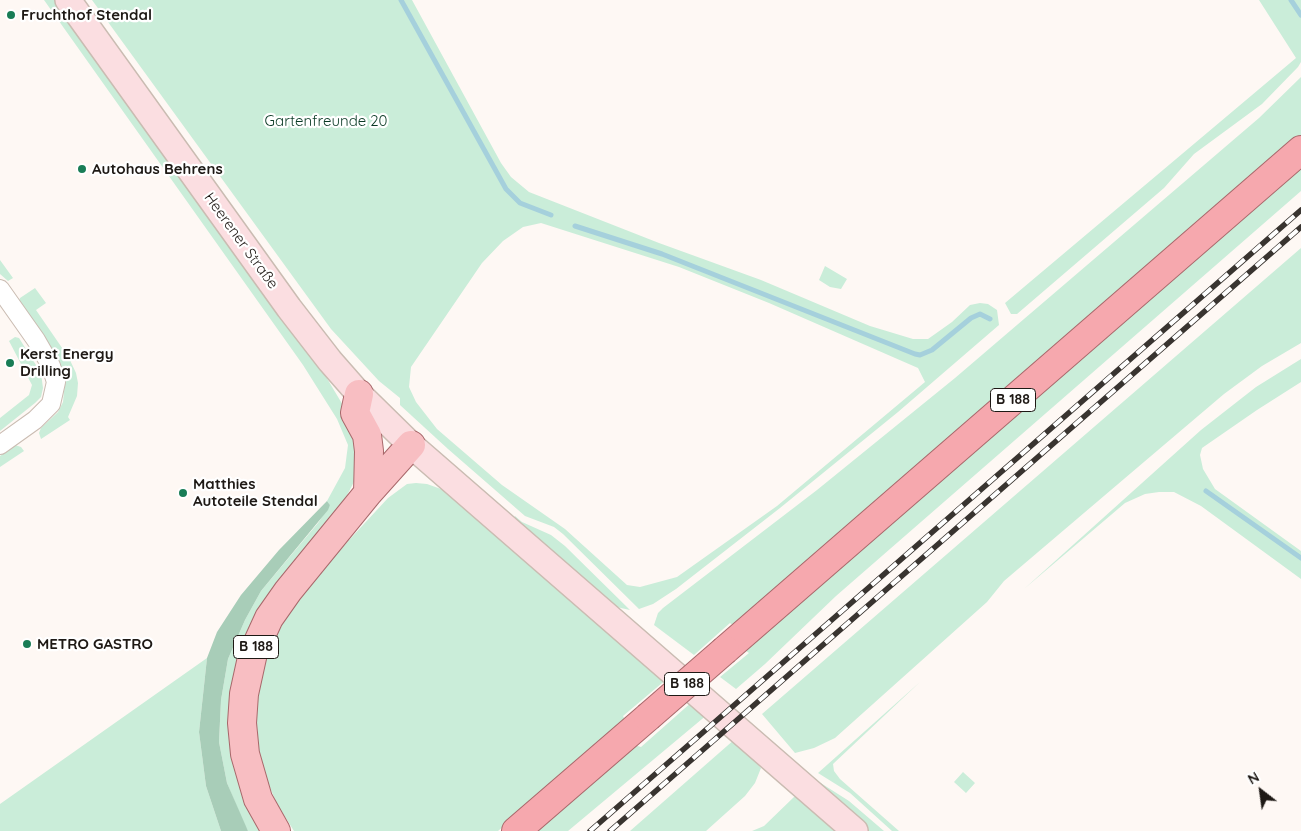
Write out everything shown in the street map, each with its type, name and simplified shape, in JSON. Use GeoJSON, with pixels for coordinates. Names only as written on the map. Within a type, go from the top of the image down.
{"type":"FeatureCollection","features":[{"type":"Feature","properties":{"kind":"highway","name":"B 188"},"geometry":{"type":"LineString","coordinates":[[516,831],[1301,150]]}},
{"type":"Feature","properties":{"kind":"main road","name":"Heerener Straße"},"geometry":{"type":"LineString","coordinates":[[68,0],[288,308],[359,394],[411,445],[855,831]]}},
{"type":"Feature","properties":{"kind":"main road"},"geometry":{"type":"LineString","coordinates":[[359,394],[355,413],[367,435],[369,451],[368,493]]}},
{"type":"Feature","properties":{"kind":"main road","name":"B 188"},"geometry":{"type":"LineString","coordinates":[[276,831],[258,799],[245,754],[243,709],[249,667],[262,634],[281,600],[368,493],[411,445]]}},
{"type":"Feature","properties":{"kind":"street"},"geometry":{"type":"LineString","coordinates":[[0,289],[36,340],[51,366],[56,382],[51,404],[35,420],[0,445]]}},
{"type":"Feature","properties":{"kind":"green space"},"geometry":{"type":"Polygon","coordinates":[[[44,0],[58,0],[316,360],[353,422],[359,472],[341,507],[290,569],[230,738],[232,757],[239,785],[259,831],[248,831],[244,824],[227,783],[219,742],[221,700],[228,659],[245,620],[261,591],[318,523],[330,505],[327,501],[345,468],[348,445],[337,419],[303,365],[44,0]]]}},
{"type":"Feature","properties":{"kind":"green space","name":"Gartenfreunde 20"},"geometry":{"type":"Polygon","coordinates":[[[92,0],[412,0],[501,163],[511,177],[529,192],[659,243],[761,280],[870,326],[913,339],[928,339],[952,322],[970,305],[980,303],[988,304],[997,310],[999,325],[898,412],[780,508],[676,589],[653,604],[639,609],[563,534],[554,527],[525,516],[448,449],[400,405],[400,398],[379,381],[331,329],[92,0]],[[541,223],[523,227],[503,241],[482,263],[411,367],[409,387],[416,402],[437,429],[502,485],[565,529],[627,585],[640,587],[677,577],[777,506],[925,382],[918,368],[769,303],[679,267],[541,223]]]}},
{"type":"Feature","properties":{"kind":"green space"},"geometry":{"type":"Polygon","coordinates":[[[1259,0],[1301,0],[1301,62],[1298,67],[1262,104],[1194,154],[1164,188],[1017,314],[1011,314],[1005,303],[1296,58],[1259,0]]]}},
{"type":"Feature","properties":{"kind":"green space"},"geometry":{"type":"Polygon","coordinates":[[[1301,77],[1301,136],[734,626],[730,623],[694,655],[654,625],[658,613],[663,608],[817,490],[955,378],[1259,118],[1301,77]]]}},
{"type":"Feature","properties":{"kind":"green space"},"geometry":{"type":"Polygon","coordinates":[[[1301,167],[1301,191],[836,596],[765,664],[736,689],[720,677],[749,653],[746,651],[938,482],[1301,167]]]}},
{"type":"Feature","properties":{"kind":"green space"},"geometry":{"type":"Polygon","coordinates":[[[1301,248],[1301,343],[1262,366],[1224,394],[1004,581],[987,602],[835,738],[814,748],[795,753],[762,714],[1301,248]]]}},
{"type":"Feature","properties":{"kind":"green space"},"geometry":{"type":"Polygon","coordinates":[[[0,260],[13,278],[8,281],[0,274],[0,260]]]}},
{"type":"Feature","properties":{"kind":"green space"},"geometry":{"type":"Polygon","coordinates":[[[825,266],[847,279],[841,289],[830,287],[819,280],[825,266]]]}},
{"type":"Feature","properties":{"kind":"green space"},"geometry":{"type":"Polygon","coordinates":[[[35,288],[46,303],[36,310],[69,358],[76,373],[78,383],[77,396],[68,417],[70,420],[41,439],[39,433],[41,428],[58,412],[63,402],[65,380],[59,361],[19,301],[20,298],[35,288]]]}},
{"type":"Feature","properties":{"kind":"green space"},"geometry":{"type":"Polygon","coordinates":[[[15,337],[19,338],[41,373],[43,388],[41,397],[35,403],[0,431],[0,418],[29,395],[32,385],[9,341],[15,337]]]}},
{"type":"Feature","properties":{"kind":"green space"},"geometry":{"type":"Polygon","coordinates":[[[1301,359],[1301,382],[1202,448],[1200,455],[1203,469],[1215,489],[1301,551],[1301,579],[1201,506],[1174,492],[1159,492],[1145,494],[1125,503],[1024,589],[1201,430],[1256,387],[1301,359]]]}},
{"type":"Feature","properties":{"kind":"green space"},"geometry":{"type":"Polygon","coordinates":[[[15,445],[21,447],[24,451],[0,467],[0,456],[15,445]]]}},
{"type":"Feature","properties":{"kind":"green space"},"geometry":{"type":"Polygon","coordinates":[[[407,484],[427,484],[441,489],[457,500],[668,678],[623,716],[625,720],[498,831],[294,831],[277,804],[268,783],[258,746],[256,701],[267,656],[284,618],[338,552],[388,498],[407,484]]]}},
{"type":"Feature","properties":{"kind":"green space"},"geometry":{"type":"Polygon","coordinates":[[[327,501],[330,505],[328,510],[261,591],[245,620],[228,659],[221,700],[219,742],[227,783],[248,831],[221,831],[206,786],[199,732],[207,658],[217,632],[241,595],[279,550],[327,501]]]}},
{"type":"Feature","properties":{"kind":"green space"},"geometry":{"type":"Polygon","coordinates":[[[515,516],[522,522],[551,535],[565,546],[630,610],[612,606],[514,518],[515,516]]]}},
{"type":"Feature","properties":{"kind":"green space"},"geometry":{"type":"Polygon","coordinates":[[[207,658],[199,732],[206,786],[221,831],[0,831],[0,804],[207,658]]]}},
{"type":"Feature","properties":{"kind":"green space"},"geometry":{"type":"Polygon","coordinates":[[[920,682],[833,764],[834,771],[840,779],[899,831],[892,831],[850,793],[818,773],[920,682]]]}},
{"type":"Feature","properties":{"kind":"green space"},"geometry":{"type":"Polygon","coordinates":[[[693,701],[708,714],[568,831],[534,831],[634,745],[641,747],[693,701]]]}},
{"type":"Feature","properties":{"kind":"green space"},"geometry":{"type":"Polygon","coordinates":[[[735,739],[761,768],[755,783],[745,796],[706,831],[630,831],[735,739]]]}},
{"type":"Feature","properties":{"kind":"green space"},"geometry":{"type":"Polygon","coordinates":[[[963,772],[975,783],[966,793],[954,782],[963,772]]]}},
{"type":"Feature","properties":{"kind":"green space"},"geometry":{"type":"Polygon","coordinates":[[[816,780],[849,801],[884,831],[867,831],[822,792],[816,780]]]}},
{"type":"Feature","properties":{"kind":"green space"},"geometry":{"type":"Polygon","coordinates":[[[794,797],[801,797],[843,831],[752,831],[764,826],[794,797]]]}},
{"type":"Feature","properties":{"kind":"waterway"},"geometry":{"type":"LineString","coordinates":[[401,0],[506,189],[520,203],[551,215]]}},
{"type":"Feature","properties":{"kind":"waterway"},"geometry":{"type":"LineString","coordinates":[[1291,0],[1301,15]]}},
{"type":"Feature","properties":{"kind":"waterway"},"geometry":{"type":"LineString","coordinates":[[575,226],[662,254],[915,354],[920,355],[932,350],[971,318],[980,314],[990,319]]}},
{"type":"Feature","properties":{"kind":"waterway"},"geometry":{"type":"LineString","coordinates":[[1206,491],[1301,558]]}},
{"type":"Feature","properties":{"kind":"railway"},"geometry":{"type":"LineString","coordinates":[[590,831],[1301,210]]}},
{"type":"Feature","properties":{"kind":"railway"},"geometry":{"type":"LineString","coordinates":[[610,831],[1301,227]]}},
{"type":"Feature","properties":{"kind":"place","name":"Fruchthof Stendal"},"geometry":{"type":"Point","coordinates":[11,15]}},
{"type":"Feature","properties":{"kind":"place","name":"Autohaus Behrens"},"geometry":{"type":"Point","coordinates":[82,169]}},
{"type":"Feature","properties":{"kind":"place","name":"Kerst Energy Drilling"},"geometry":{"type":"Point","coordinates":[10,363]}},
{"type":"Feature","properties":{"kind":"place","name":"Matthies Autoteile Stendal"},"geometry":{"type":"Point","coordinates":[183,493]}},
{"type":"Feature","properties":{"kind":"place","name":"METRO GASTRO"},"geometry":{"type":"Point","coordinates":[27,644]}}]}
